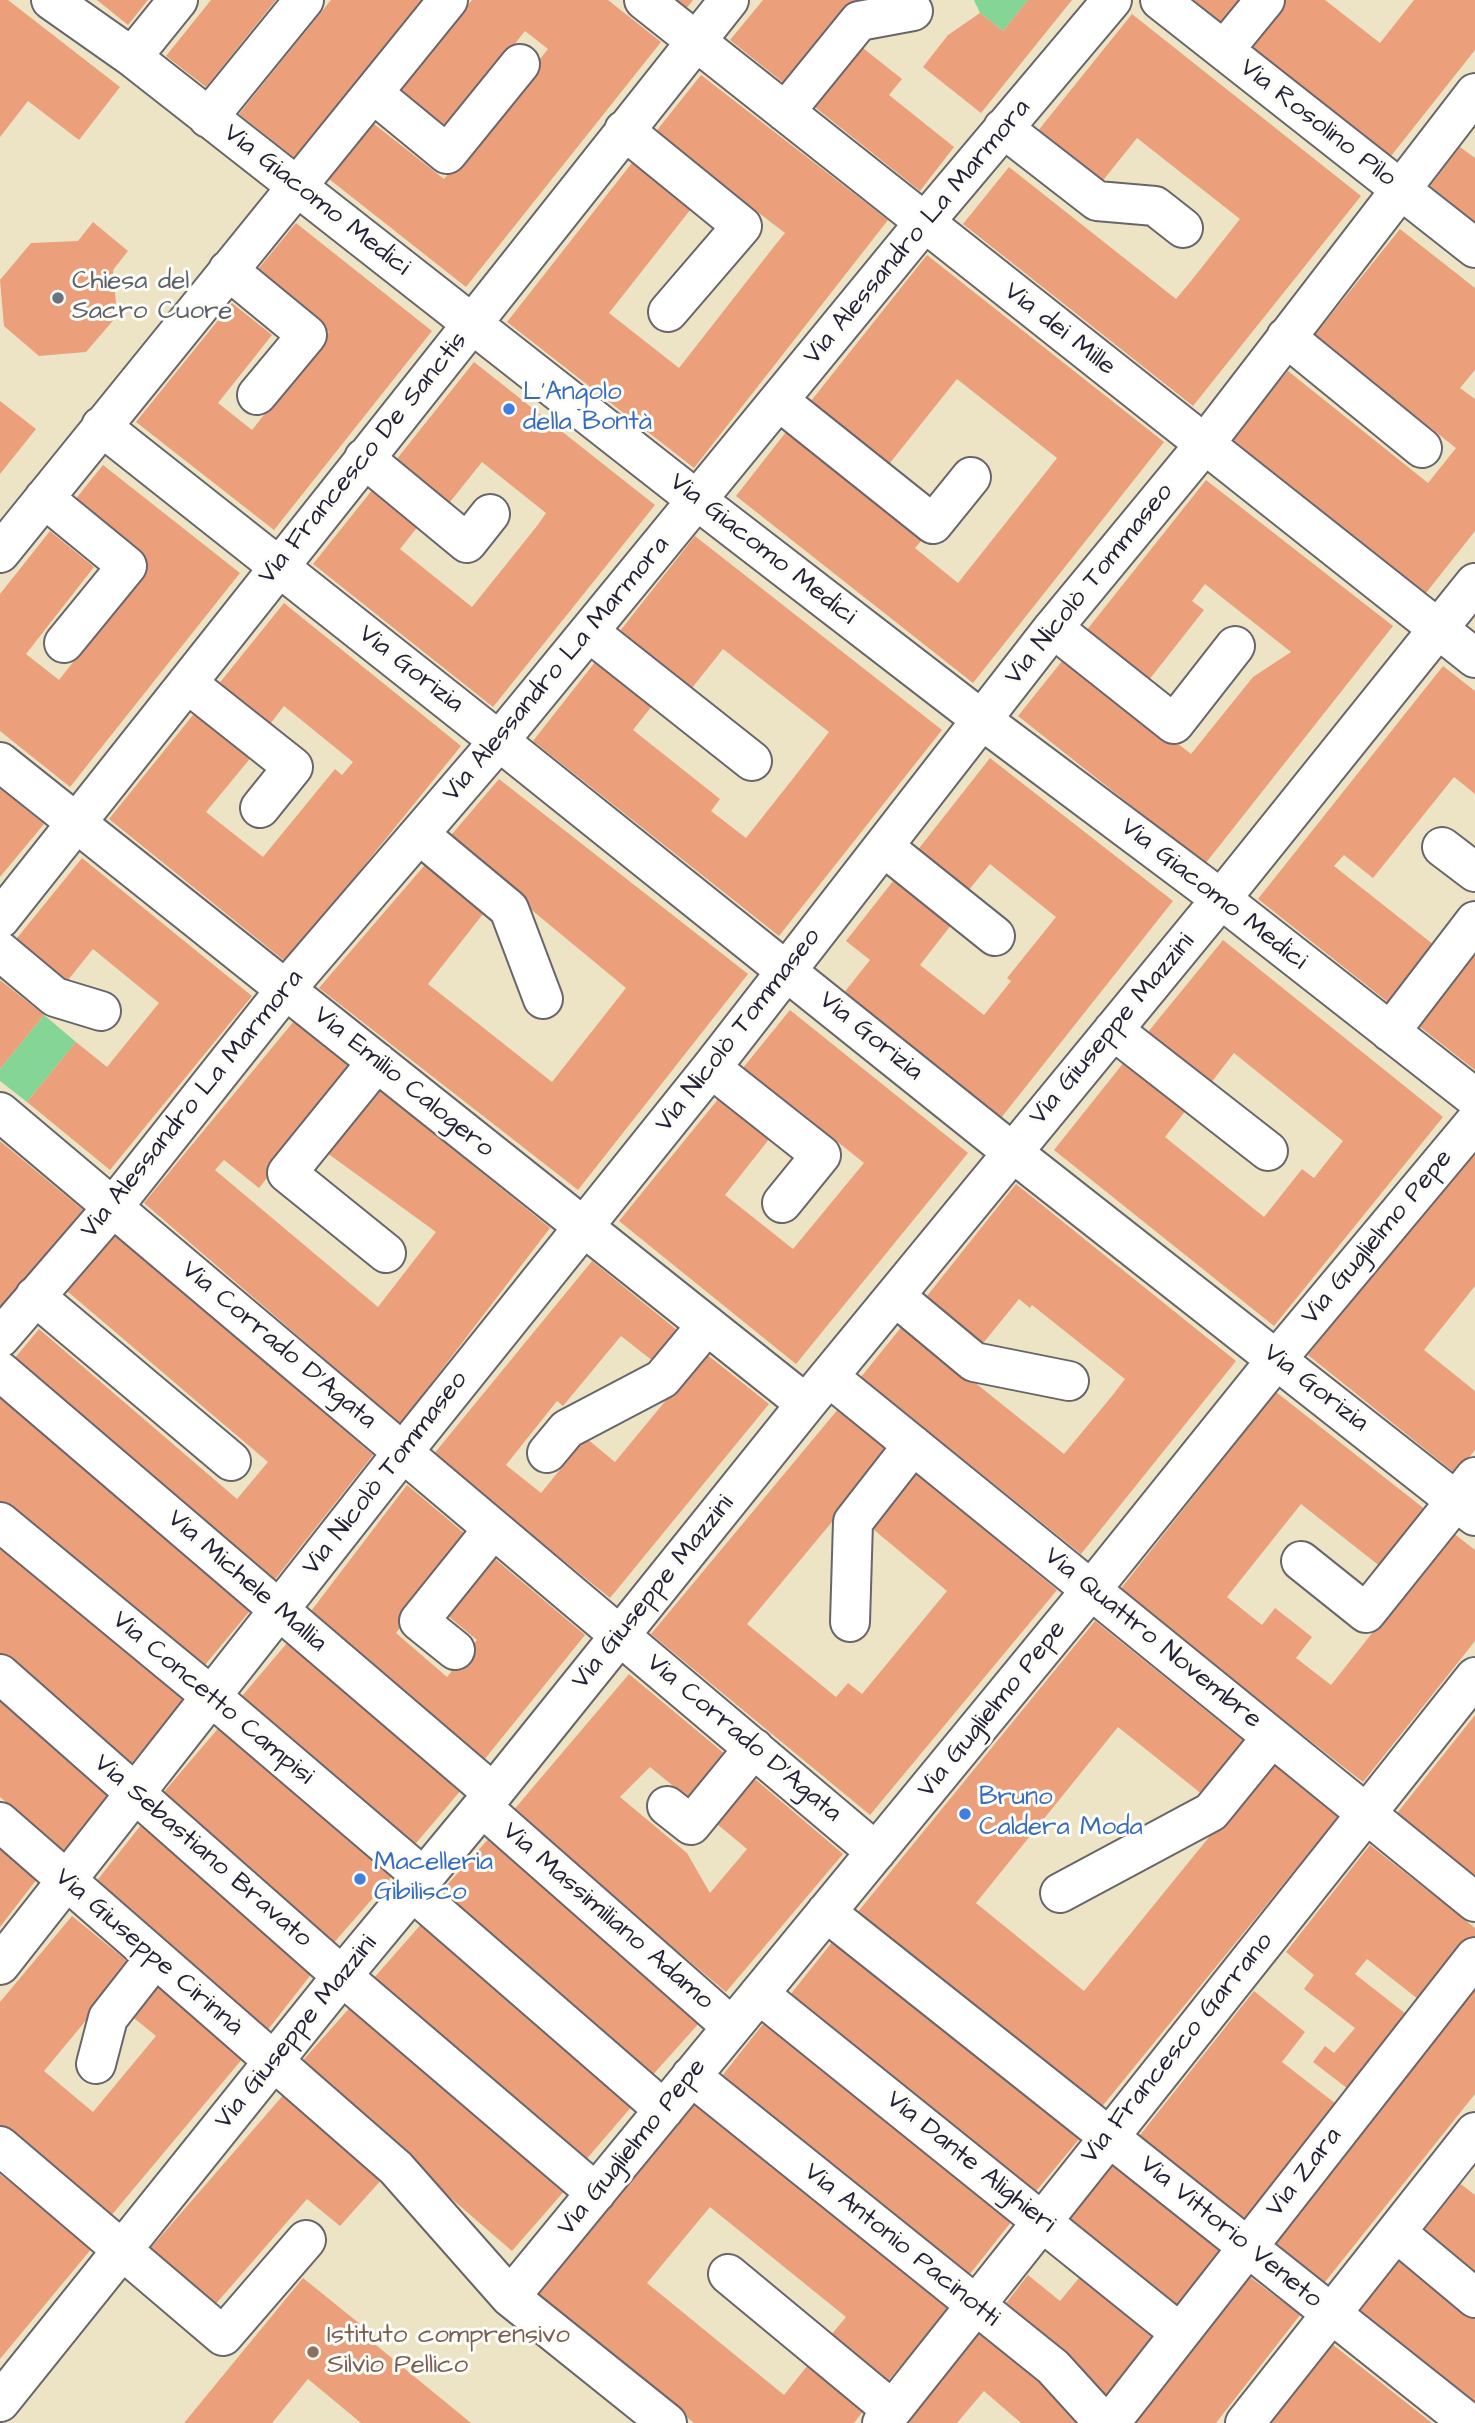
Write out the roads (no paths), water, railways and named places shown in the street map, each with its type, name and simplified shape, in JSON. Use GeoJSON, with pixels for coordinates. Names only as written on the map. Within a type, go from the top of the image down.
{"type":"FeatureCollection","features":[{"type":"Feature","properties":{"kind":"street","name":"Via Giacomo Medici"},"geometry":{"type":"LineString","coordinates":[[51,0],[132,57],[698,501],[1221,899],[1475,1098]]}},
{"type":"Feature","properties":{"kind":"street"},"geometry":{"type":"LineString","coordinates":[[132,57],[178,0]]}},
{"type":"Feature","properties":{"kind":"street"},"geometry":{"type":"LineString","coordinates":[[208,118],[304,0]]}},
{"type":"Feature","properties":{"kind":"street"},"geometry":{"type":"LineString","coordinates":[[0,552],[448,0]]}},
{"type":"Feature","properties":{"kind":"street","name":"Via dei Mille"},"geometry":{"type":"LineString","coordinates":[[644,0],[1475,658]]}},
{"type":"Feature","properties":{"kind":"street","name":"Via Francesco De Sanctis"},"geometry":{"type":"LineString","coordinates":[[0,919],[363,458],[729,0]]}},
{"type":"Feature","properties":{"kind":"street","name":"Via Alessandro La Marmora"},"geometry":{"type":"LineString","coordinates":[[0,1338],[113,1207],[286,989],[499,741],[923,223],[1112,0]]}},
{"type":"Feature","properties":{"kind":"street","name":"Via Rosolino Pilo"},"geometry":{"type":"LineString","coordinates":[[1160,0],[1475,247]]}},
{"type":"Feature","properties":{"kind":"street"},"geometry":{"type":"LineString","coordinates":[[1224,50],[1265,0]]}},
{"type":"Feature","properties":{"kind":"street"},"geometry":{"type":"LineString","coordinates":[[785,112],[859,21],[913,11]]}},
{"type":"Feature","properties":{"kind":"street"},"geometry":{"type":"LineString","coordinates":[[374,94],[447,154],[520,64]]}},
{"type":"Feature","properties":{"kind":"street","name":"Via Nicolò Tommaseo"},"geometry":{"type":"LineString","coordinates":[[0,1965],[403,1452],[711,1068],[1053,628],[1204,445],[1400,189],[1463,133],[1475,93]]}},
{"type":"Feature","properties":{"kind":"street"},"geometry":{"type":"LineString","coordinates":[[1003,128],[1097,201],[1155,205],[1184,228]]}},
{"type":"Feature","properties":{"kind":"street"},"geometry":{"type":"LineString","coordinates":[[624,130],[742,226],[668,312]]}},
{"type":"Feature","properties":{"kind":"street"},"geometry":{"type":"LineString","coordinates":[[228,270],[307,335],[257,395]]}},
{"type":"Feature","properties":{"kind":"street"},"geometry":{"type":"LineString","coordinates":[[1286,337],[1422,448]]}},
{"type":"Feature","properties":{"kind":"street"},"geometry":{"type":"LineString","coordinates":[[779,401],[933,524],[971,477]]}},
{"type":"Feature","properties":{"kind":"street","name":"Via Gorizia"},"geometry":{"type":"LineString","coordinates":[[102,426],[1012,1152],[1277,1359],[1469,1498]]}},
{"type":"Feature","properties":{"kind":"street"},"geometry":{"type":"LineString","coordinates":[[363,458],[467,543],[490,514]]}},
{"type":"Feature","properties":{"kind":"street"},"geometry":{"type":"LineString","coordinates":[[44,498],[127,566],[64,643]]}},
{"type":"Feature","properties":{"kind":"street","name":"Via Giuseppe Mazzini"},"geometry":{"type":"LineString","coordinates":[[0,2402],[342,1976],[1221,899],[1475,583]]}},
{"type":"Feature","properties":{"kind":"street"},"geometry":{"type":"LineString","coordinates":[[1053,628],[1174,724],[1235,646]]}},
{"type":"Feature","properties":{"kind":"street"},"geometry":{"type":"LineString","coordinates":[[589,632],[752,761]]}},
{"type":"Feature","properties":{"kind":"street"},"geometry":{"type":"LineString","coordinates":[[187,683],[293,767],[260,808]]}},
{"type":"Feature","properties":{"kind":"street","name":"Via Emilio Calogero"},"geometry":{"type":"LineString","coordinates":[[0,762],[707,1325],[818,1390]]}},
{"type":"Feature","properties":{"kind":"street"},"geometry":{"type":"LineString","coordinates":[[420,835],[509,909],[543,999]]}},
{"type":"Feature","properties":{"kind":"street"},"geometry":{"type":"LineString","coordinates":[[884,846],[995,936]]}},
{"type":"Feature","properties":{"kind":"street"},"geometry":{"type":"LineString","coordinates":[[1442,847],[1475,872]]}},
{"type":"Feature","properties":{"kind":"street"},"geometry":{"type":"LineString","coordinates":[[1390,1032],[1475,921]]}},
{"type":"Feature","properties":{"kind":"street"},"geometry":{"type":"LineString","coordinates":[[0,951],[55,997],[101,1011]]}},
{"type":"Feature","properties":{"kind":"street"},"geometry":{"type":"LineString","coordinates":[[1113,1030],[1268,1151]]}},
{"type":"Feature","properties":{"kind":"street"},"geometry":{"type":"LineString","coordinates":[[377,1062],[286,1173],[386,1253]]}},
{"type":"Feature","properties":{"kind":"street"},"geometry":{"type":"LineString","coordinates":[[711,1068],[821,1155],[782,1203]]}},
{"type":"Feature","properties":{"kind":"street","name":"Via Corrado D'Agata"},"geometry":{"type":"LineString","coordinates":[[0,1112],[876,1852]]}},
{"type":"Feature","properties":{"kind":"street","name":"Via Guglielmo Pepe"},"geometry":{"type":"LineString","coordinates":[[510,2297],[1091,1590],[1277,1359],[1475,1122]]}},
{"type":"Feature","properties":{"kind":"street"},"geometry":{"type":"LineString","coordinates":[[35,1296],[232,1461]]}},
{"type":"Feature","properties":{"kind":"street"},"geometry":{"type":"LineString","coordinates":[[896,1297],[974,1362],[1069,1381]]}},
{"type":"Feature","properties":{"kind":"street"},"geometry":{"type":"LineString","coordinates":[[547,1453],[567,1429],[662,1379],[707,1325]]}},
{"type":"Feature","properties":{"kind":"street","name":"Via Michele Mallia"},"geometry":{"type":"LineString","coordinates":[[0,1371],[279,1610],[487,1800]]}},
{"type":"Feature","properties":{"kind":"street","name":"Via Quattro Novembre"},"geometry":{"type":"LineString","coordinates":[[818,1390],[913,1445],[1475,1902]]}},
{"type":"Feature","properties":{"kind":"street"},"geometry":{"type":"LineString","coordinates":[[850,1622],[853,1522],[913,1445]]}},
{"type":"Feature","properties":{"kind":"street"},"geometry":{"type":"LineString","coordinates":[[1300,1561],[1366,1613],[1469,1498]]}},
{"type":"Feature","properties":{"kind":"street","name":"Via Concetto Campisi"},"geometry":{"type":"LineString","coordinates":[[0,1522],[212,1696],[664,2110]]}},
{"type":"Feature","properties":{"kind":"street"},"geometry":{"type":"LineString","coordinates":[[455,1650],[419,1621],[494,1528]]}},
{"type":"Feature","properties":{"kind":"street","name":"Via Sebastiano Bravato"},"geometry":{"type":"LineString","coordinates":[[0,1674],[342,1976],[596,2193]]}},
{"type":"Feature","properties":{"kind":"street","name":"Via Francesco Garrano"},"geometry":{"type":"LineString","coordinates":[[887,2416],[1475,1676]]}},
{"type":"Feature","properties":{"kind":"street"},"geometry":{"type":"LineString","coordinates":[[1060,1893],[1211,1812],[1272,1737]]}},
{"type":"Feature","properties":{"kind":"street"},"geometry":{"type":"LineString","coordinates":[[690,1825],[754,1748]]}},
{"type":"Feature","properties":{"kind":"street","name":"Via Massimiliano Adamo"},"geometry":{"type":"LineString","coordinates":[[487,1800],[732,2027]]}},
{"type":"Feature","properties":{"kind":"street","name":"Via Giuseppe Cirinnà"},"geometry":{"type":"LineString","coordinates":[[0,1822],[396,2168],[510,2297],[667,2423]]}},
{"type":"Feature","properties":{"kind":"street","name":"Via Vittorio Veneto"},"geometry":{"type":"LineString","coordinates":[[827,1912],[1469,2423]]}},
{"type":"Feature","properties":{"kind":"street","name":"Via Zara"},"geometry":{"type":"LineString","coordinates":[[1111,2423],[1475,1957]]}},
{"type":"Feature","properties":{"kind":"street"},"geometry":{"type":"LineString","coordinates":[[96,2064],[108,2018],[155,1958]]}},
{"type":"Feature","properties":{"kind":"street","name":"Via Dante Alighieri"},"geometry":{"type":"LineString","coordinates":[[759,1994],[1180,2333]]}},
{"type":"Feature","properties":{"kind":"street","name":"Via Antonio Pacinotti"},"geometry":{"type":"LineString","coordinates":[[691,2076],[1053,2367],[1104,2423]]}},
{"type":"Feature","properties":{"kind":"street"},"geometry":{"type":"LineString","coordinates":[[0,2147],[223,2336],[306,2241]]}},
{"type":"Feature","properties":{"kind":"street"},"geometry":{"type":"LineString","coordinates":[[1245,2423],[1396,2232],[1469,2152]]}},
{"type":"Feature","properties":{"kind":"street"},"geometry":{"type":"LineString","coordinates":[[1396,2232],[1475,2298]]}},
{"type":"Feature","properties":{"kind":"street"},"geometry":{"type":"LineString","coordinates":[[728,2274],[887,2416]]}},
{"type":"Feature","properties":{"kind":"place","name":"Chiesa del Sacro Cuore"},"geometry":{"type":"Point","coordinates":[58,298]}},
{"type":"Feature","properties":{"kind":"place","name":"L'Angolo della Bontà"},"geometry":{"type":"Point","coordinates":[509,409]}},
{"type":"Feature","properties":{"kind":"place","name":"Bruno Caldera Moda"},"geometry":{"type":"Point","coordinates":[965,1814]}},
{"type":"Feature","properties":{"kind":"place","name":"Macelleria Gibilisco"},"geometry":{"type":"Point","coordinates":[360,1879]}},
{"type":"Feature","properties":{"kind":"place","name":"Istituto comprensivo Silvio Pellico"},"geometry":{"type":"Point","coordinates":[313,2352]}}]}
